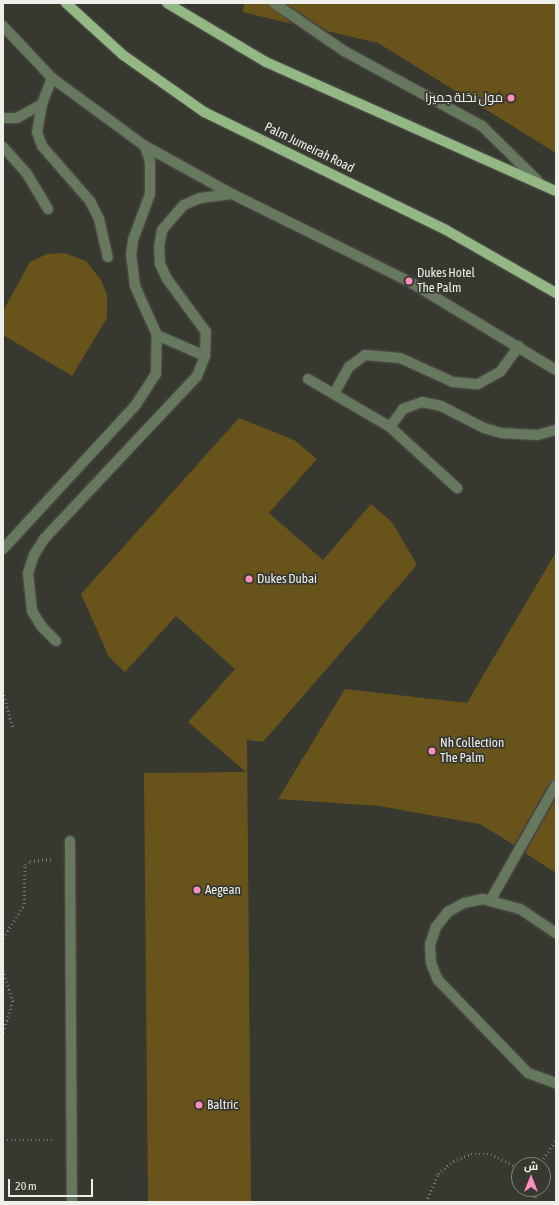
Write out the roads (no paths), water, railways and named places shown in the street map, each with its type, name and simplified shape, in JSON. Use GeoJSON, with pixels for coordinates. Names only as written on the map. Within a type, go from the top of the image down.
{"type":"FeatureCollection","features":[{"type":"Feature","properties":{"kind":"main road","name":"Palm Jumeirah Road"},"geometry":{"type":"LineString","coordinates":[[66,3],[123,55],[204,112],[413,214],[556,293]]}},
{"type":"Feature","properties":{"kind":"main road"},"geometry":{"type":"LineString","coordinates":[[166,3],[266,62],[538,181],[556,191]]}},
{"type":"Feature","properties":{"kind":"street"},"geometry":{"type":"LineString","coordinates":[[274,3],[344,51],[482,126],[538,181]]}},
{"type":"Feature","properties":{"kind":"street"},"geometry":{"type":"LineString","coordinates":[[3,26],[52,78],[145,146],[232,194],[410,282],[519,346],[556,370]]}},
{"type":"Feature","properties":{"kind":"street"},"geometry":{"type":"LineString","coordinates":[[52,78],[42,104],[37,132],[42,146],[90,201],[98,219],[108,257]]}},
{"type":"Feature","properties":{"kind":"street"},"geometry":{"type":"LineString","coordinates":[[3,118],[17,118],[42,104]]}},
{"type":"Feature","properties":{"kind":"street"},"geometry":{"type":"LineString","coordinates":[[3,549],[148,392],[156,374],[157,335],[141,302],[132,271],[133,240],[150,194],[150,168],[145,146]]}},
{"type":"Feature","properties":{"kind":"street"},"geometry":{"type":"LineString","coordinates":[[3,147],[26,174],[48,209]]}},
{"type":"Feature","properties":{"kind":"street"},"geometry":{"type":"LineString","coordinates":[[56,640],[42,627],[32,611],[28,573],[34,555],[44,539],[191,384],[205,356],[206,332],[167,279],[160,264],[159,247],[162,230],[184,205],[200,198],[232,194]]}},
{"type":"Feature","properties":{"kind":"street"},"geometry":{"type":"LineString","coordinates":[[157,335],[205,356]]}},
{"type":"Feature","properties":{"kind":"street"},"geometry":{"type":"LineString","coordinates":[[335,392],[349,367],[365,355],[400,358],[453,382],[478,384],[500,372],[519,346]]}},
{"type":"Feature","properties":{"kind":"street"},"geometry":{"type":"LineString","coordinates":[[308,379],[335,392],[390,427],[457,488]]}},
{"type":"Feature","properties":{"kind":"street"},"geometry":{"type":"LineString","coordinates":[[390,427],[403,409],[422,402],[441,406],[484,428],[501,433],[537,434],[556,430]]}},
{"type":"Feature","properties":{"kind":"street"},"geometry":{"type":"LineString","coordinates":[[490,901],[556,785]]}},
{"type":"Feature","properties":{"kind":"street"},"geometry":{"type":"LineString","coordinates":[[70,841],[72,1202]]}},
{"type":"Feature","properties":{"kind":"street"},"geometry":{"type":"LineString","coordinates":[[556,933],[520,909],[490,901],[464,903],[448,912],[436,926],[430,944],[431,963],[438,980],[528,1073],[540,1080],[556,1083]]}},
{"type":"Feature","properties":{"kind":"place","name":"مول نخلة جميرا"},"geometry":{"type":"Point","coordinates":[511,98]}},
{"type":"Feature","properties":{"kind":"place","name":"Dukes Hotel The Palm"},"geometry":{"type":"Point","coordinates":[409,281]}},
{"type":"Feature","properties":{"kind":"place","name":"Dukes Dubai"},"geometry":{"type":"Point","coordinates":[249,579]}},
{"type":"Feature","properties":{"kind":"place","name":"Nh Collection The Palm"},"geometry":{"type":"Point","coordinates":[432,751]}},
{"type":"Feature","properties":{"kind":"place","name":"Aegean"},"geometry":{"type":"Point","coordinates":[197,890]}},
{"type":"Feature","properties":{"kind":"place","name":"Baltric"},"geometry":{"type":"Point","coordinates":[199,1105]}}]}
